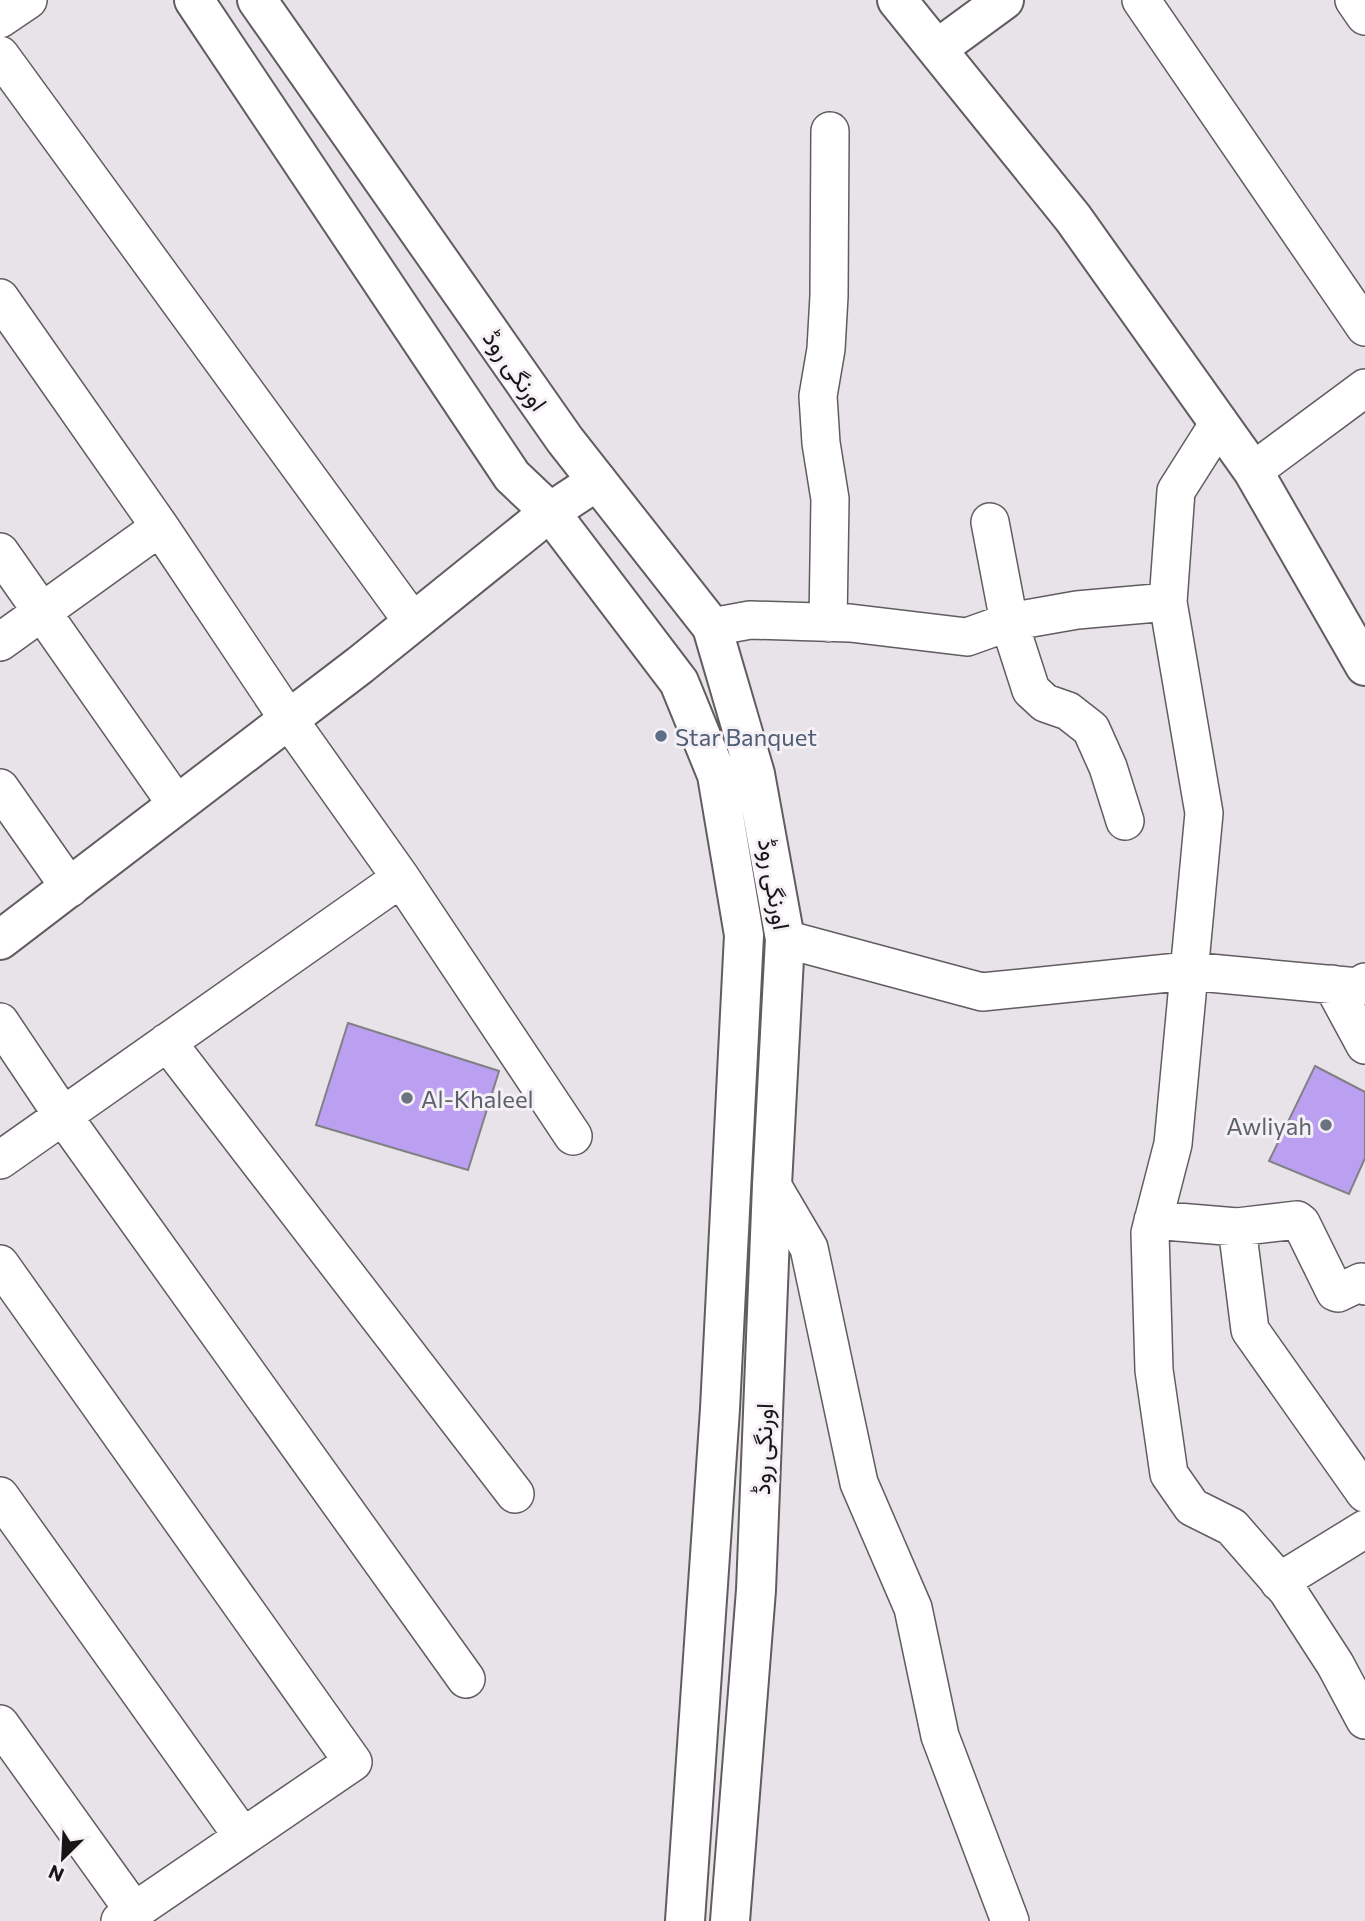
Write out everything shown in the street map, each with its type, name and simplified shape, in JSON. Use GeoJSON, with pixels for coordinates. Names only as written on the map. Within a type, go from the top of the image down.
{"type":"FeatureCollection","features":[{"type":"Feature","properties":{"kind":"main road"},"geometry":{"type":"LineString","coordinates":[[194,0],[512,476],[550,512],[679,682],[718,775],[744,935],[720,1409],[685,1921]]}},
{"type":"Feature","properties":{"kind":"main road","name":"اورنگی روڈ"},"geometry":{"type":"LineString","coordinates":[[257,0],[565,440],[712,627],[755,774],[785,939],[756,1590],[730,1921]]}},
{"type":"Feature","properties":{"kind":"main road"},"geometry":{"type":"LineString","coordinates":[[897,0],[1073,218],[1219,423],[1252,471],[1365,666]]}},
{"type":"Feature","properties":{"kind":"main road"},"geometry":{"type":"LineString","coordinates":[[937,49],[1004,0]]}},
{"type":"Feature","properties":{"kind":"main road"},"geometry":{"type":"LineString","coordinates":[[0,940],[289,720],[550,512],[597,481]]}},
{"type":"Feature","properties":{"kind":"street"},"geometry":{"type":"LineString","coordinates":[[0,19],[27,0]]}},
{"type":"Feature","properties":{"kind":"street"},"geometry":{"type":"LineString","coordinates":[[1141,0],[1365,327]]}},
{"type":"Feature","properties":{"kind":"street"},"geometry":{"type":"LineString","coordinates":[[1354,0],[1365,16]]}},
{"type":"Feature","properties":{"kind":"street"},"geometry":{"type":"LineString","coordinates":[[0,55],[413,622]]}},
{"type":"Feature","properties":{"kind":"street"},"geometry":{"type":"LineString","coordinates":[[828,623],[830,499],[821,443],[818,396],[826,349],[829,296],[830,131]]}},
{"type":"Feature","properties":{"kind":"street"},"geometry":{"type":"LineString","coordinates":[[0,298],[160,527],[289,720],[401,878],[573,1136]]}},
{"type":"Feature","properties":{"kind":"street"},"geometry":{"type":"LineString","coordinates":[[1252,471],[1365,388]]}},
{"type":"Feature","properties":{"kind":"street"},"geometry":{"type":"LineString","coordinates":[[1219,423],[1176,491],[1168,602],[1204,813],[1173,1143],[1150,1233],[1154,1370],[1169,1474],[1192,1507],[1232,1527],[1287,1590],[1335,1664],[1365,1720]]}},
{"type":"Feature","properties":{"kind":"street"},"geometry":{"type":"LineString","coordinates":[[990,522],[1009,622],[1031,690],[1045,703],[1068,711],[1091,729],[1108,766],[1125,821]]}},
{"type":"Feature","properties":{"kind":"street"},"geometry":{"type":"LineString","coordinates":[[0,642],[160,527]]}},
{"type":"Feature","properties":{"kind":"street"},"geometry":{"type":"LineString","coordinates":[[0,552],[177,805]]}},
{"type":"Feature","properties":{"kind":"street"},"geometry":{"type":"LineString","coordinates":[[712,627],[750,620],[850,623],[967,637],[1009,622],[1077,611],[1168,602]]}},
{"type":"Feature","properties":{"kind":"street"},"geometry":{"type":"LineString","coordinates":[[0,788],[70,888]]}},
{"type":"Feature","properties":{"kind":"street"},"geometry":{"type":"LineString","coordinates":[[0,1160],[401,878]]}},
{"type":"Feature","properties":{"kind":"street"},"geometry":{"type":"LineString","coordinates":[[785,939],[982,992],[1188,971],[1349,983],[1365,1045]]}},
{"type":"Feature","properties":{"kind":"street"},"geometry":{"type":"LineString","coordinates":[[0,1022],[63,1116],[466,1679]]}},
{"type":"Feature","properties":{"kind":"street"},"geometry":{"type":"LineString","coordinates":[[167,1042],[515,1494]]}},
{"type":"Feature","properties":{"kind":"street"},"geometry":{"type":"LineString","coordinates":[[772,1185],[810,1248],[859,1483],[913,1608],[940,1736],[1010,1921]]}},
{"type":"Feature","properties":{"kind":"street"},"geometry":{"type":"LineString","coordinates":[[1153,1220],[1237,1227],[1297,1220],[1335,1292],[1361,1282],[1365,1286]]}},
{"type":"Feature","properties":{"kind":"street"},"geometry":{"type":"LineString","coordinates":[[1237,1227],[1250,1330],[1365,1493]]}},
{"type":"Feature","properties":{"kind":"street"},"geometry":{"type":"LineString","coordinates":[[0,1264],[353,1762],[127,1916],[0,1724]]}},
{"type":"Feature","properties":{"kind":"street"},"geometry":{"type":"LineString","coordinates":[[0,1496],[243,1837]]}},
{"type":"Feature","properties":{"kind":"street"},"geometry":{"type":"LineString","coordinates":[[1279,1582],[1365,1530]]}},
{"type":"Feature","properties":{"kind":"building","name":"Al-Khaleel"},"geometry":{"type":"Polygon","coordinates":[[[348,1023],[499,1071],[468,1170],[316,1125],[348,1023]]]}},
{"type":"Feature","properties":{"kind":"building","name":"Awliyah"},"geometry":{"type":"Polygon","coordinates":[[[1315,1066],[1365,1092],[1365,1158],[1349,1194],[1269,1161],[1315,1066]]]}},
{"type":"Feature","properties":{"kind":"place","name":"Star Banquet"},"geometry":{"type":"Point","coordinates":[661,736]}},
{"type":"Feature","properties":{"kind":"place","name":"Al-Khaleel"},"geometry":{"type":"Point","coordinates":[407,1098]}},
{"type":"Feature","properties":{"kind":"place","name":"Awliyah"},"geometry":{"type":"Point","coordinates":[1326,1125]}}]}
